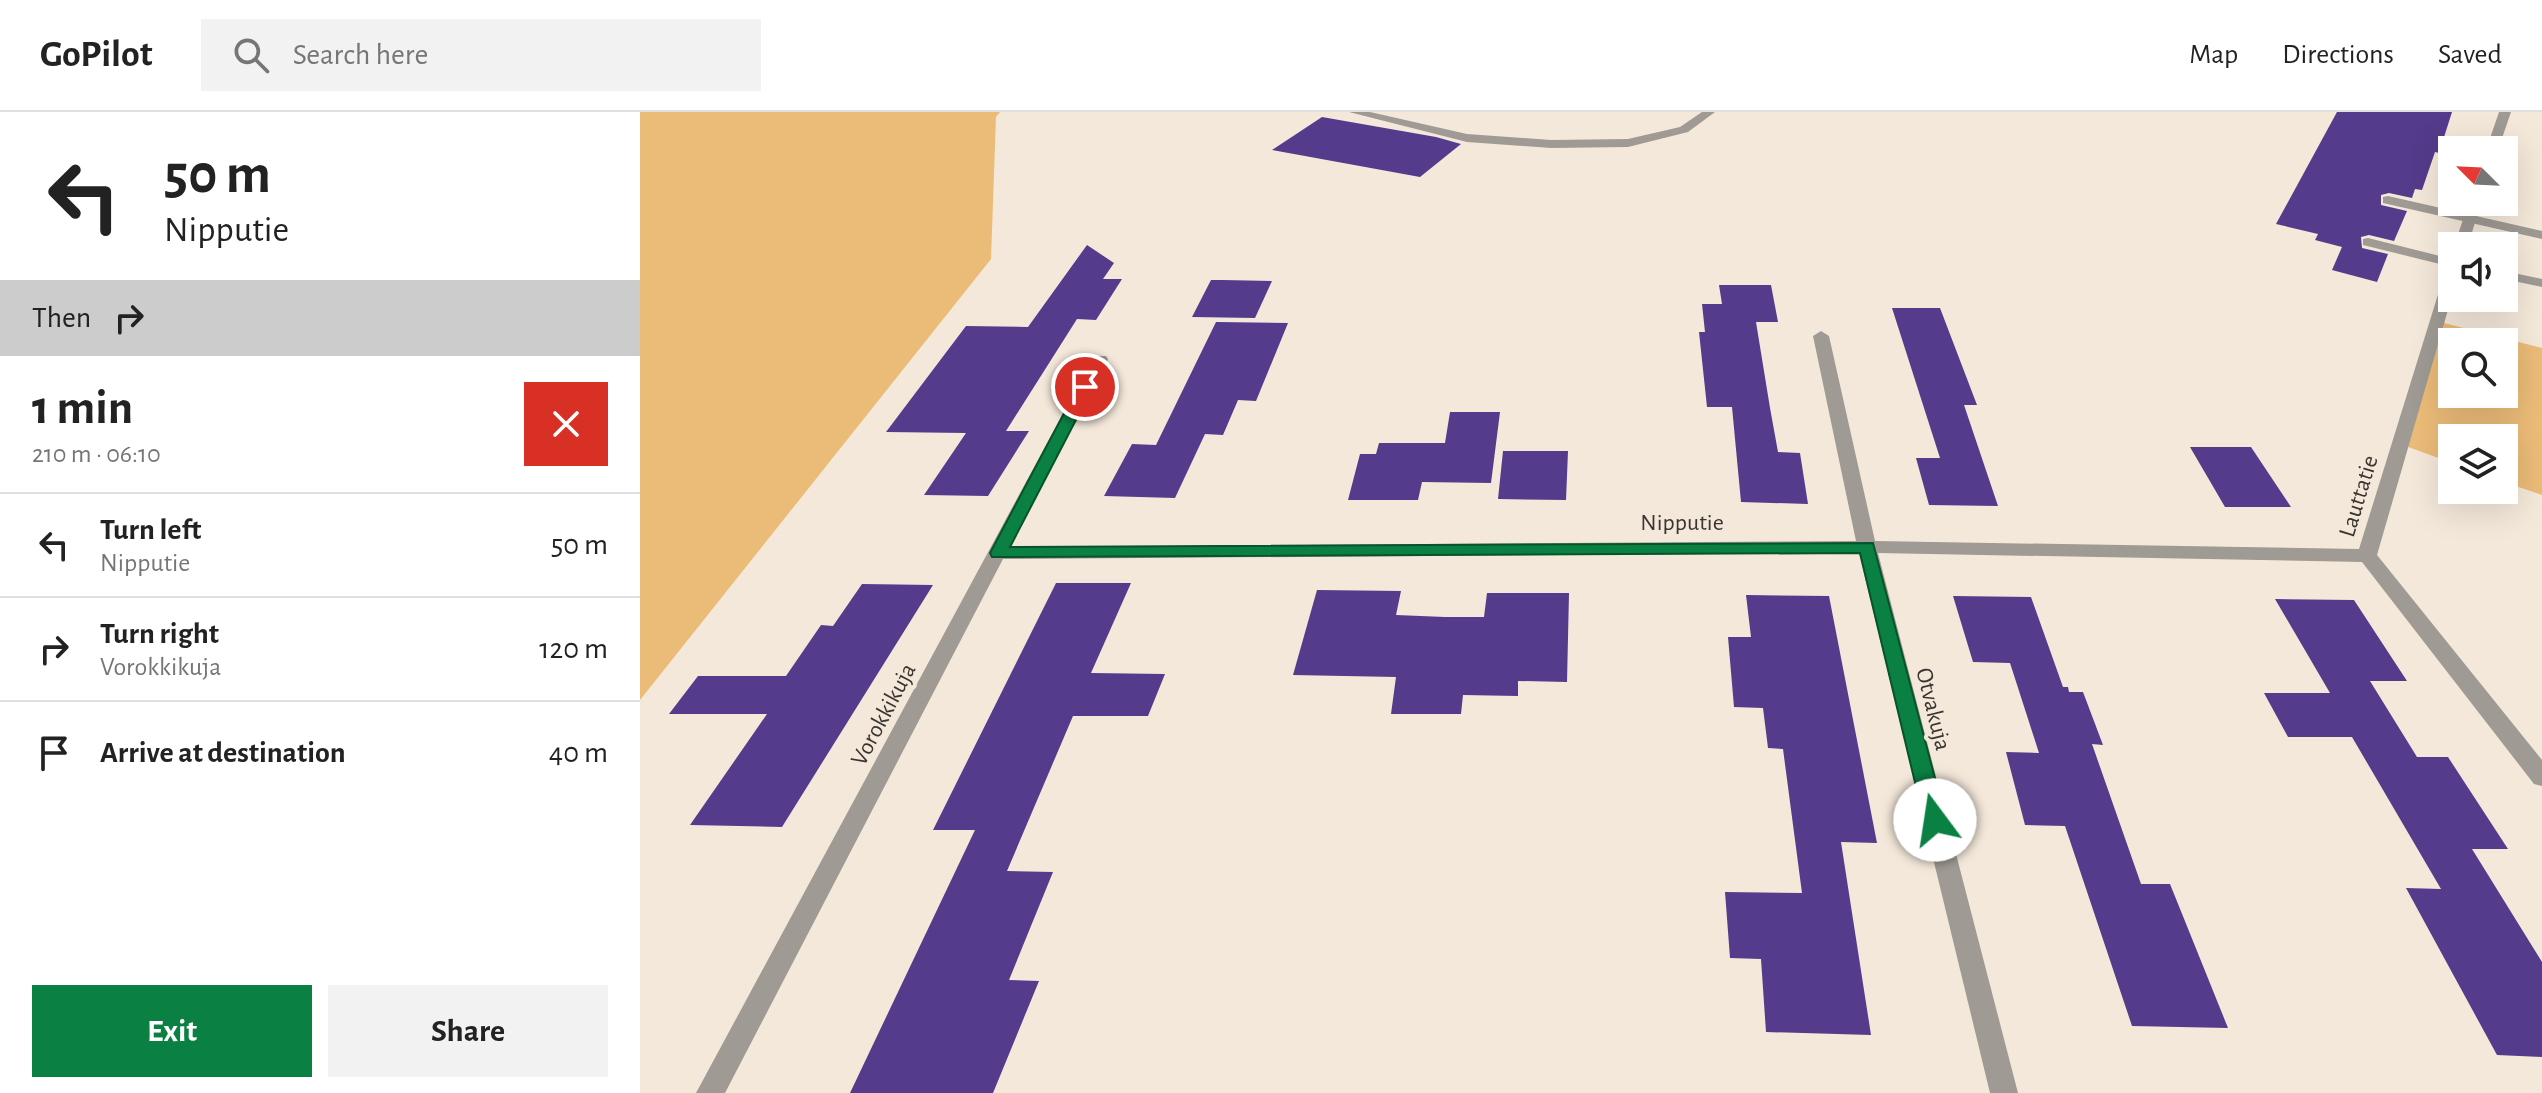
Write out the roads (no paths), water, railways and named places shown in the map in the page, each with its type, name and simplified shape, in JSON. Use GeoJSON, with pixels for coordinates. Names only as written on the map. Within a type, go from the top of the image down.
{"type":"FeatureCollection","features":[{"type":"Feature","properties":{"kind":"street"},"geometry":{"type":"LineString","coordinates":[[1355,112],[1467,138],[1551,144],[1628,143],[1684,130],[1709,112]]}},
{"type":"Feature","properties":{"kind":"street"},"geometry":{"type":"LineString","coordinates":[[2497,136],[2505,112]]}},
{"type":"Feature","properties":{"kind":"street"},"geometry":{"type":"LineString","coordinates":[[2388,200],[2542,235]]}},
{"type":"Feature","properties":{"kind":"street"},"geometry":{"type":"LineString","coordinates":[[2466,232],[2471,216]]}},
{"type":"Feature","properties":{"kind":"street"},"geometry":{"type":"LineString","coordinates":[[2368,242],[2438,260]]}},
{"type":"Feature","properties":{"kind":"street"},"geometry":{"type":"LineString","coordinates":[[2518,278],[2541,283]]}},
{"type":"Feature","properties":{"kind":"street","name":"Lauttatie"},"geometry":{"type":"LineString","coordinates":[[2440,312],[2367,556],[2542,777]]}},
{"type":"Feature","properties":{"kind":"street","name":"Otvakuja"},"geometry":{"type":"LineString","coordinates":[[1821,336],[1867,547],[2004,1093]]}},
{"type":"Feature","properties":{"kind":"street","name":"Vorokkikuja"},"geometry":{"type":"LineString","coordinates":[[710,1093],[1100,359]]}},
{"type":"Feature","properties":{"kind":"street","name":"Nipputie"},"geometry":{"type":"LineString","coordinates":[[998,553],[1867,547],[2367,556]]}}]}
